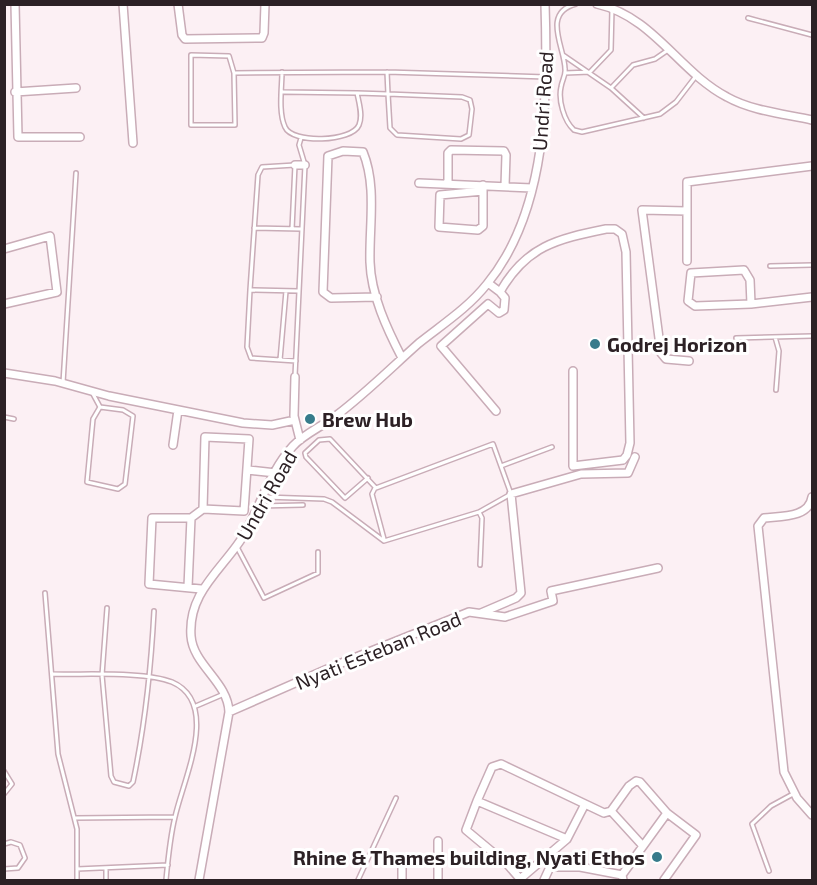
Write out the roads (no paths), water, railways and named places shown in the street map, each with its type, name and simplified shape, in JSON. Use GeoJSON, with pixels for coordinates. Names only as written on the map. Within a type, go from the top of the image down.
{"type":"FeatureCollection","features":[{"type":"Feature","properties":{"kind":"street"},"geometry":{"type":"LineString","coordinates":[[15,4],[15,92],[18,137],[80,137]]}},
{"type":"Feature","properties":{"kind":"street"},"geometry":{"type":"LineString","coordinates":[[123,4],[133,143]]}},
{"type":"Feature","properties":{"kind":"street"},"geometry":{"type":"LineString","coordinates":[[178,4],[182,35],[185,39],[262,38],[265,4]]}},
{"type":"Feature","properties":{"kind":"street","name":"Undri Road"},"geometry":{"type":"LineString","coordinates":[[199,880],[230,712],[225,694],[200,657],[191,636],[201,589],[236,546],[292,447],[339,414],[402,358],[459,313],[488,283],[510,246],[532,188],[544,129],[548,77],[545,4]]}},
{"type":"Feature","properties":{"kind":"street"},"geometry":{"type":"LineString","coordinates":[[597,4],[615,8],[644,25],[696,76],[728,98],[813,120]]}},
{"type":"Feature","properties":{"kind":"street"},"geometry":{"type":"LineString","coordinates":[[15,92],[76,88]]}},
{"type":"Feature","properties":{"kind":"street"},"geometry":{"type":"LineString","coordinates":[[448,184],[448,153],[451,150],[504,151],[506,186]]}},
{"type":"Feature","properties":{"kind":"street"},"geometry":{"type":"LineString","coordinates":[[377,297],[331,298],[323,292],[328,156],[344,151],[363,152],[370,169],[370,264],[387,331],[402,358]]}},
{"type":"Feature","properties":{"kind":"street"},"geometry":{"type":"LineString","coordinates":[[295,165],[305,165]]}},
{"type":"Feature","properties":{"kind":"street"},"geometry":{"type":"LineString","coordinates":[[687,261],[687,182],[813,166]]}},
{"type":"Feature","properties":{"kind":"street"},"geometry":{"type":"LineString","coordinates":[[418,183],[483,188]]}},
{"type":"Feature","properties":{"kind":"street"},"geometry":{"type":"LineString","coordinates":[[483,188],[483,226],[478,230],[439,227],[440,195],[442,193],[483,188],[506,186],[532,188]]}},
{"type":"Feature","properties":{"kind":"street"},"geometry":{"type":"LineString","coordinates":[[687,211],[642,210],[661,353],[666,360],[689,362]]}},
{"type":"Feature","properties":{"kind":"street"},"geometry":{"type":"LineString","coordinates":[[500,292],[521,262],[542,247],[606,229],[615,229],[622,234],[626,252],[630,443],[627,455],[622,460],[573,466],[573,371]]}},
{"type":"Feature","properties":{"kind":"street"},"geometry":{"type":"LineString","coordinates":[[4,249],[50,237],[57,292],[4,304]]}},
{"type":"Feature","properties":{"kind":"street"},"geometry":{"type":"LineString","coordinates":[[751,304],[750,280],[744,270],[694,271],[688,277],[688,301],[691,305],[751,304],[813,297]]}},
{"type":"Feature","properties":{"kind":"street"},"geometry":{"type":"LineString","coordinates":[[476,295],[499,313],[504,310],[505,298],[488,283]]}},
{"type":"Feature","properties":{"kind":"street"},"geometry":{"type":"LineString","coordinates":[[488,304],[441,346],[496,411]]}},
{"type":"Feature","properties":{"kind":"street"},"geometry":{"type":"LineString","coordinates":[[4,373],[63,383],[92,392],[243,423],[272,425],[295,420]]}},
{"type":"Feature","properties":{"kind":"street"},"geometry":{"type":"LineString","coordinates":[[295,378],[295,420],[300,440]]}},
{"type":"Feature","properties":{"kind":"street"},"geometry":{"type":"LineString","coordinates":[[173,445],[178,410]]}},
{"type":"Feature","properties":{"kind":"street"},"geometry":{"type":"LineString","coordinates":[[201,589],[149,584],[152,518],[191,518],[203,509],[244,511],[249,439],[205,437],[203,509]]}},
{"type":"Feature","properties":{"kind":"street"},"geometry":{"type":"LineString","coordinates":[[478,614],[516,598],[521,593],[511,494],[581,474],[628,473],[635,457]]}},
{"type":"Feature","properties":{"kind":"street"},"geometry":{"type":"LineString","coordinates":[[248,470],[276,473]]}},
{"type":"Feature","properties":{"kind":"street"},"geometry":{"type":"LineString","coordinates":[[813,497],[811,503],[801,512],[764,518],[758,526],[784,772],[794,793],[813,815]]}},
{"type":"Feature","properties":{"kind":"street"},"geometry":{"type":"LineString","coordinates":[[188,587],[191,518]]}},
{"type":"Feature","properties":{"kind":"street","name":"Nyati Esteban Road"},"geometry":{"type":"LineString","coordinates":[[230,712],[334,666],[469,612],[505,617],[553,601],[551,591],[658,568]]}},
{"type":"Feature","properties":{"kind":"street"},"geometry":{"type":"LineString","coordinates":[[585,804],[567,839],[520,880],[466,830],[492,767],[501,764],[585,804],[603,813],[611,812],[629,786],[636,781],[640,782],[667,813],[696,835],[664,880]]}},
{"type":"Feature","properties":{"kind":"street"},"geometry":{"type":"LineString","coordinates":[[477,801],[567,839]]}},
{"type":"Feature","properties":{"kind":"street"},"geometry":{"type":"LineString","coordinates":[[611,812],[642,845]]}},
{"type":"Feature","properties":{"kind":"street"},"geometry":{"type":"LineString","coordinates":[[550,867],[580,867],[623,878],[642,845],[667,813]]}},
{"type":"Feature","properties":{"kind":"street"},"geometry":{"type":"LineString","coordinates":[[438,841],[438,880]]}},
{"type":"Feature","properties":{"kind":"street"},"geometry":{"type":"LineString","coordinates":[[544,880],[550,867],[550,853]]}},
{"type":"Feature","properties":{"kind":"street"},"geometry":{"type":"LineString","coordinates":[[402,863],[402,880]]}},
{"type":"Feature","properties":{"kind":"lane"},"geometry":{"type":"LineString","coordinates":[[576,4],[567,7],[558,21],[557,33],[565,73],[560,95],[565,116],[574,130],[582,132],[644,118],[670,109],[696,76]]}},
{"type":"Feature","properties":{"kind":"lane"},"geometry":{"type":"LineString","coordinates":[[565,73],[590,72],[611,50],[615,8]]}},
{"type":"Feature","properties":{"kind":"lane"},"geometry":{"type":"LineString","coordinates":[[748,18],[813,34]]}},
{"type":"Feature","properties":{"kind":"lane"},"geometry":{"type":"LineString","coordinates":[[611,88],[633,65],[655,60],[670,49]]}},
{"type":"Feature","properties":{"kind":"lane"},"geometry":{"type":"LineString","coordinates":[[562,54],[611,88],[644,118]]}},
{"type":"Feature","properties":{"kind":"lane"},"geometry":{"type":"LineString","coordinates":[[191,55],[229,56],[234,73],[235,125],[191,125],[191,55]]}},
{"type":"Feature","properties":{"kind":"lane"},"geometry":{"type":"LineString","coordinates":[[282,72],[284,125],[288,132],[301,138],[339,136],[354,132],[360,119],[357,93]]}},
{"type":"Feature","properties":{"kind":"lane"},"geometry":{"type":"LineString","coordinates":[[234,73],[387,72],[548,77]]}},
{"type":"Feature","properties":{"kind":"lane"},"geometry":{"type":"LineString","coordinates":[[283,92],[388,94],[466,98],[472,109],[469,135],[461,139],[404,136],[393,132],[389,122],[388,94],[387,72]]}},
{"type":"Feature","properties":{"kind":"lane"},"geometry":{"type":"LineString","coordinates":[[295,378],[305,165],[299,145],[301,138]]}},
{"type":"Feature","properties":{"kind":"lane"},"geometry":{"type":"LineString","coordinates":[[292,229],[295,165],[267,165],[260,170],[254,228],[247,352],[251,358],[296,361]]}},
{"type":"Feature","properties":{"kind":"lane"},"geometry":{"type":"LineString","coordinates":[[63,383],[76,173]]}},
{"type":"Feature","properties":{"kind":"lane"},"geometry":{"type":"LineString","coordinates":[[254,228],[302,229]]}},
{"type":"Feature","properties":{"kind":"lane"},"geometry":{"type":"LineString","coordinates":[[770,266],[813,265]]}},
{"type":"Feature","properties":{"kind":"lane"},"geometry":{"type":"LineString","coordinates":[[250,290],[298,291]]}},
{"type":"Feature","properties":{"kind":"lane"},"geometry":{"type":"LineString","coordinates":[[280,360],[286,291]]}},
{"type":"Feature","properties":{"kind":"lane"},"geometry":{"type":"LineString","coordinates":[[736,338],[813,336]]}},
{"type":"Feature","properties":{"kind":"lane"},"geometry":{"type":"LineString","coordinates":[[775,337],[779,351],[776,390]]}},
{"type":"Feature","properties":{"kind":"lane"},"geometry":{"type":"LineString","coordinates":[[92,392],[100,407]]}},
{"type":"Feature","properties":{"kind":"lane"},"geometry":{"type":"LineString","coordinates":[[100,407],[123,410],[133,416],[125,484],[118,489],[87,482],[93,419],[100,407]]}},
{"type":"Feature","properties":{"kind":"lane"},"geometry":{"type":"LineString","coordinates":[[4,417],[14,419]]}},
{"type":"Feature","properties":{"kind":"lane"},"geometry":{"type":"LineString","coordinates":[[368,478],[345,498],[306,457],[305,453],[319,440],[330,439],[368,478],[376,488]]}},
{"type":"Feature","properties":{"kind":"lane"},"geometry":{"type":"LineString","coordinates":[[493,444],[511,494],[479,512],[384,541],[372,494],[376,488],[493,444]]}},
{"type":"Feature","properties":{"kind":"lane"},"geometry":{"type":"LineString","coordinates":[[501,466],[552,447]]}},
{"type":"Feature","properties":{"kind":"lane"},"geometry":{"type":"LineString","coordinates":[[263,497],[324,499],[332,502],[384,541]]}},
{"type":"Feature","properties":{"kind":"lane"},"geometry":{"type":"LineString","coordinates":[[259,506],[303,505]]}},
{"type":"Feature","properties":{"kind":"lane"},"geometry":{"type":"LineString","coordinates":[[479,512],[482,518],[480,565]]}},
{"type":"Feature","properties":{"kind":"lane"},"geometry":{"type":"LineString","coordinates":[[236,546],[264,598],[318,573],[318,552]]}},
{"type":"Feature","properties":{"kind":"lane"},"geometry":{"type":"LineString","coordinates":[[45,593],[60,770],[75,818],[76,880]]}},
{"type":"Feature","properties":{"kind":"lane"},"geometry":{"type":"LineString","coordinates":[[107,608],[102,675],[111,776],[114,782],[122,786],[129,786],[133,782],[151,678],[154,611]]}},
{"type":"Feature","properties":{"kind":"lane"},"geometry":{"type":"LineString","coordinates":[[53,674],[151,678],[172,682],[189,693],[196,706],[198,723],[175,817],[166,880]]}},
{"type":"Feature","properties":{"kind":"lane"},"geometry":{"type":"LineString","coordinates":[[196,706],[225,694]]}},
{"type":"Feature","properties":{"kind":"lane"},"geometry":{"type":"LineString","coordinates":[[4,771],[12,784],[4,794]]}},
{"type":"Feature","properties":{"kind":"lane"},"geometry":{"type":"LineString","coordinates":[[769,871],[752,824],[771,806],[794,793]]}},
{"type":"Feature","properties":{"kind":"lane"},"geometry":{"type":"LineString","coordinates":[[358,880],[396,798]]}},
{"type":"Feature","properties":{"kind":"lane"},"geometry":{"type":"LineString","coordinates":[[75,818],[175,817]]}},
{"type":"Feature","properties":{"kind":"lane"},"geometry":{"type":"LineString","coordinates":[[4,844],[10,842],[20,845],[25,858],[18,868],[4,869]]}},
{"type":"Feature","properties":{"kind":"lane"},"geometry":{"type":"LineString","coordinates":[[77,869],[168,865]]}},
{"type":"Feature","properties":{"kind":"lane"},"geometry":{"type":"LineString","coordinates":[[106,868],[106,880]]}},
{"type":"Feature","properties":{"kind":"place","name":"Godrej Horizon"},"geometry":{"type":"Point","coordinates":[595,344]}},
{"type":"Feature","properties":{"kind":"place","name":"Brew Hub"},"geometry":{"type":"Point","coordinates":[310,419]}},
{"type":"Feature","properties":{"kind":"place","name":"Rhine & Thames building, Nyati Ethos"},"geometry":{"type":"Point","coordinates":[657,857]}}]}
